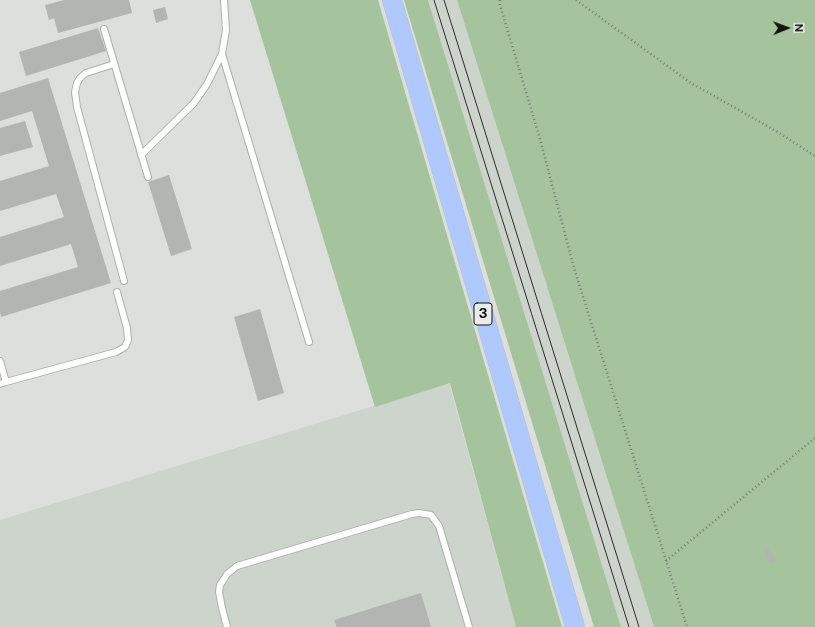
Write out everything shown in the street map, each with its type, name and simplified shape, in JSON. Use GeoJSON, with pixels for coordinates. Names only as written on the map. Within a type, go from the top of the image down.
{"type":"FeatureCollection","features":[{"type":"Feature","properties":{"kind":"main road","name":"3"},"geometry":{"type":"LineString","coordinates":[[392,0],[575,627]]}},
{"type":"Feature","properties":{"kind":"lane"},"geometry":{"type":"LineString","coordinates":[[141,155],[194,104],[207,84],[222,54],[226,30],[224,0]]}},
{"type":"Feature","properties":{"kind":"lane"},"geometry":{"type":"LineString","coordinates":[[104,29],[148,177]]}},
{"type":"Feature","properties":{"kind":"lane"},"geometry":{"type":"LineString","coordinates":[[222,54],[310,342]]}},
{"type":"Feature","properties":{"kind":"lane"},"geometry":{"type":"LineString","coordinates":[[114,64],[86,73],[77,83],[75,92],[77,107],[124,281]]}},
{"type":"Feature","properties":{"kind":"lane"},"geometry":{"type":"LineString","coordinates":[[0,361],[3,383],[116,352],[125,347],[128,340],[127,328],[116,292]]}},
{"type":"Feature","properties":{"kind":"lane"},"geometry":{"type":"LineString","coordinates":[[227,627],[219,592],[220,585],[227,574],[237,566],[419,513],[431,516],[439,526],[469,627]]}},
{"type":"Feature","properties":{"kind":"path"},"geometry":{"type":"LineString","coordinates":[[500,0],[500,5],[540,139],[574,268],[687,627]]}},
{"type":"Feature","properties":{"kind":"path"},"geometry":{"type":"LineString","coordinates":[[576,0],[691,83],[776,131],[815,156]]}},
{"type":"Feature","properties":{"kind":"path"},"geometry":{"type":"LineString","coordinates":[[666,561],[815,438]]}},
{"type":"Feature","properties":{"kind":"shaded area"},"geometry":{"type":"Polygon","coordinates":[[[428,0],[457,0],[654,627],[621,627],[428,0]]]}},
{"type":"Feature","properties":{"kind":"shaded area"},"geometry":{"type":"Polygon","coordinates":[[[449,383],[516,627],[0,627],[0,520],[449,383]]]}},
{"type":"Feature","properties":{"kind":"green space"},"geometry":{"type":"Polygon","coordinates":[[[250,0],[378,0],[562,627],[516,627],[450,383],[375,407],[250,0]]]}},
{"type":"Feature","properties":{"kind":"green space"},"geometry":{"type":"Polygon","coordinates":[[[404,0],[428,0],[621,627],[594,627],[404,0]]]}},
{"type":"Feature","properties":{"kind":"green space"},"geometry":{"type":"Polygon","coordinates":[[[457,0],[815,0],[815,627],[654,627],[457,0]]]}},
{"type":"Feature","properties":{"kind":"building"},"geometry":{"type":"Polygon","coordinates":[[[64,0],[129,0],[132,13],[58,33],[54,18],[49,20],[45,5],[64,0]]]}},
{"type":"Feature","properties":{"kind":"building"},"geometry":{"type":"Polygon","coordinates":[[[165,7],[168,19],[156,23],[153,10],[165,7]]]}},
{"type":"Feature","properties":{"kind":"building"},"geometry":{"type":"Polygon","coordinates":[[[98,28],[106,51],[26,76],[19,52],[98,28]]]}},
{"type":"Feature","properties":{"kind":"building"},"geometry":{"type":"Polygon","coordinates":[[[48,78],[111,283],[1,317],[0,291],[78,267],[71,244],[0,266],[0,237],[64,217],[56,194],[0,211],[0,181],[49,166],[32,111],[0,121],[0,93],[48,78]]]}},
{"type":"Feature","properties":{"kind":"building"},"geometry":{"type":"Polygon","coordinates":[[[25,121],[33,147],[0,156],[0,128],[25,121]]]}},
{"type":"Feature","properties":{"kind":"building"},"geometry":{"type":"Polygon","coordinates":[[[169,175],[192,249],[171,256],[148,182],[169,175]]]}},
{"type":"Feature","properties":{"kind":"building"},"geometry":{"type":"Polygon","coordinates":[[[260,309],[284,393],[258,401],[234,317],[260,309]]]}},
{"type":"Feature","properties":{"kind":"building"},"geometry":{"type":"Polygon","coordinates":[[[768,548],[777,560],[772,564],[763,551],[768,548]]]}},
{"type":"Feature","properties":{"kind":"building"},"geometry":{"type":"Polygon","coordinates":[[[421,593],[431,627],[337,627],[334,620],[421,593]]]}},
{"type":"Feature","properties":{"kind":"tram line"},"geometry":{"type":"LineString","coordinates":[[434,0],[629,627]]}},
{"type":"Feature","properties":{"kind":"tram line"},"geometry":{"type":"LineString","coordinates":[[444,0],[639,627]]}}]}
